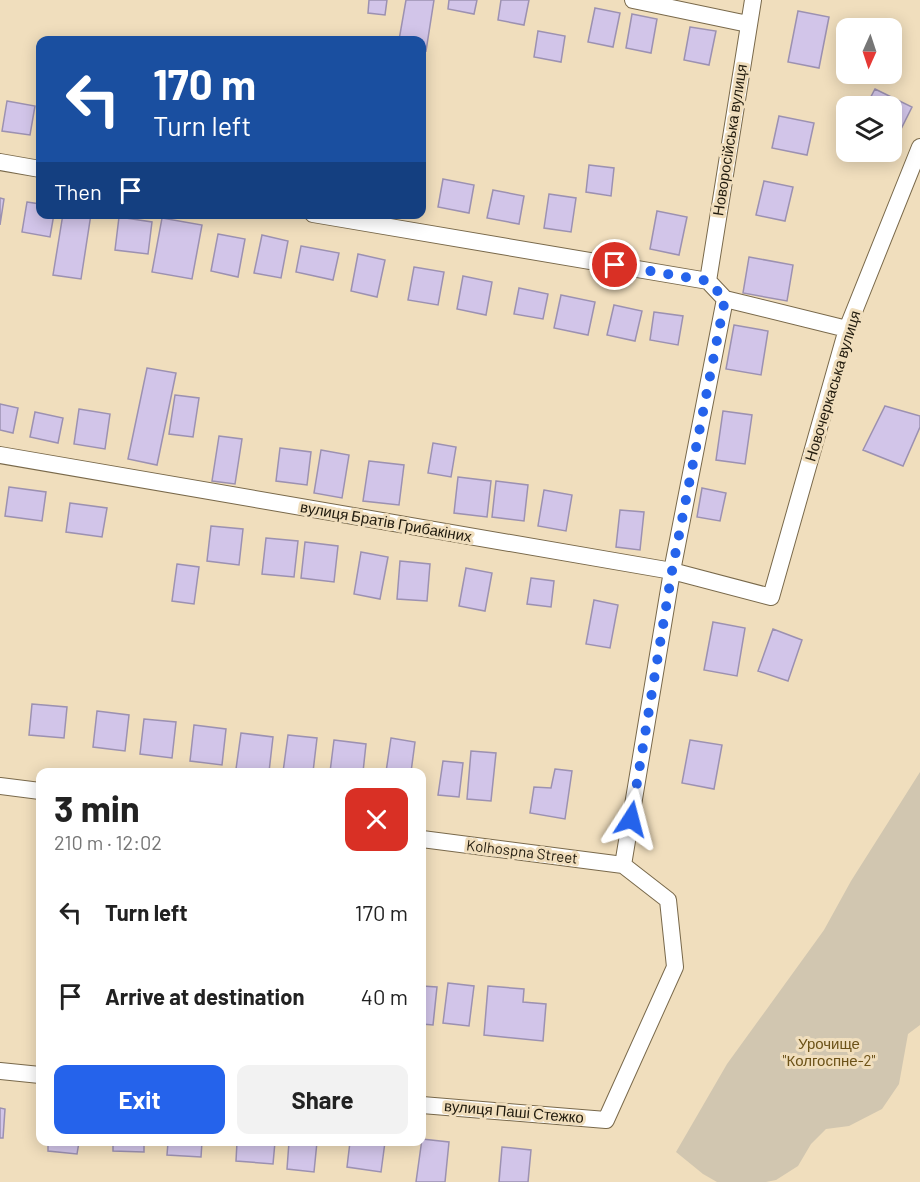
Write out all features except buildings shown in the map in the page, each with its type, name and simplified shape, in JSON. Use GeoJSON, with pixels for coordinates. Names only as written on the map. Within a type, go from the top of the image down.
{"type":"FeatureCollection","features":[{"type":"Feature","properties":{"kind":"street"},"geometry":{"type":"LineString","coordinates":[[633,0],[748,24]]}},
{"type":"Feature","properties":{"kind":"street","name":"Новоросійська вулиця"},"geometry":{"type":"LineString","coordinates":[[708,281],[753,0]]}},
{"type":"Feature","properties":{"kind":"street","name":"Новочеркаська вулиця"},"geometry":{"type":"LineString","coordinates":[[771,597],[847,329],[920,147]]}},
{"type":"Feature","properties":{"kind":"street"},"geometry":{"type":"LineString","coordinates":[[0,162],[36,168]]}},
{"type":"Feature","properties":{"kind":"street"},"geometry":{"type":"LineString","coordinates":[[342,219],[708,281],[725,299],[847,329]]}},
{"type":"Feature","properties":{"kind":"street"},"geometry":{"type":"LineString","coordinates":[[623,865],[672,571],[725,299]]}},
{"type":"Feature","properties":{"kind":"street","name":"вулиця Братів Грибакіних"},"geometry":{"type":"LineString","coordinates":[[0,455],[672,571],[771,597]]}},
{"type":"Feature","properties":{"kind":"street"},"geometry":{"type":"LineString","coordinates":[[0,786],[36,790]]}},
{"type":"Feature","properties":{"kind":"street","name":"Kolhospna Street"},"geometry":{"type":"LineString","coordinates":[[426,840],[623,865]]}},
{"type":"Feature","properties":{"kind":"street","name":"вулиця Паші Стежко"},"geometry":{"type":"LineString","coordinates":[[426,1105],[606,1120],[675,967],[668,900],[623,865]]}},
{"type":"Feature","properties":{"kind":"street"},"geometry":{"type":"LineString","coordinates":[[0,1071],[36,1075]]}},
{"type":"Feature","properties":{"kind":"green space","name":"Урочище \"Колгоспне-2\""},"geometry":{"type":"Polygon","coordinates":[[[920,772],[920,1025],[908,1034],[899,1084],[882,1109],[849,1126],[826,1129],[811,1144],[798,1166],[776,1180],[717,1182],[703,1174],[676,1152],[727,1064],[824,930],[851,881],[920,772]]]}},
{"type":"Feature","properties":{"kind":"route"},"geometry":{"type":"LineString","coordinates":[[615,265],[708,281],[725,299],[672,571],[631,819]]}}]}
